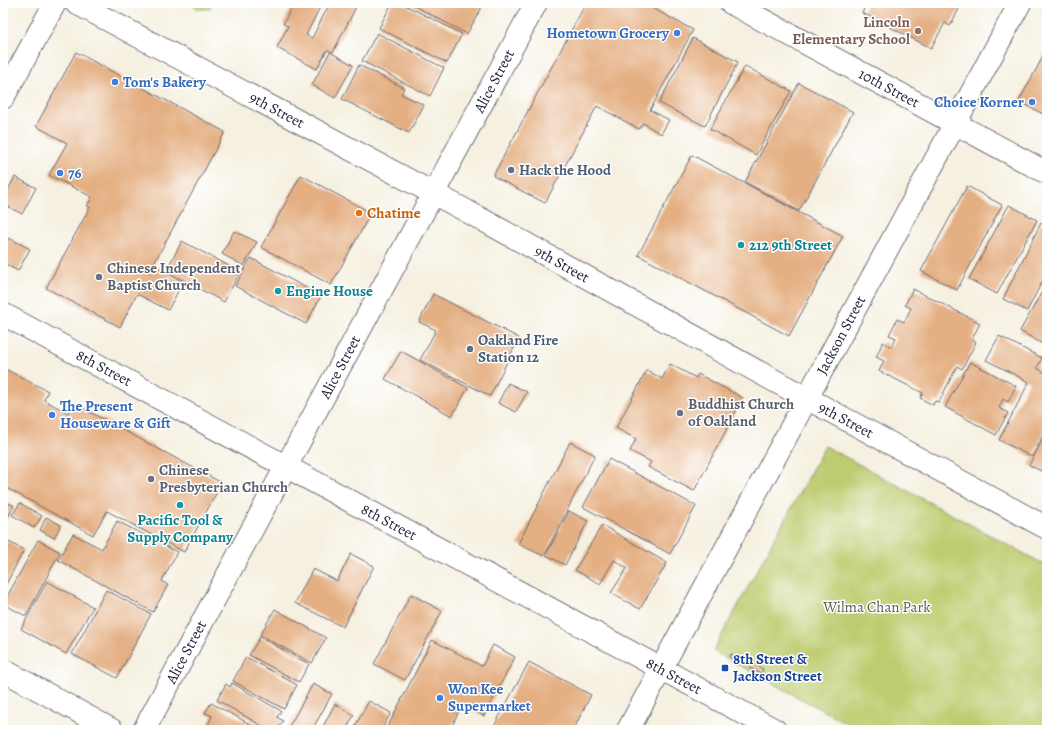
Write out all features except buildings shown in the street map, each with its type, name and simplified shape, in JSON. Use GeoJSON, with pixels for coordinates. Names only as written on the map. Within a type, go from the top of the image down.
{"type":"FeatureCollection","features":[{"type":"Feature","properties":{"kind":"street"},"geometry":{"type":"LineString","coordinates":[[3,98],[55,3]]}},
{"type":"Feature","properties":{"kind":"street","name":"9th Street"},"geometry":{"type":"LineString","coordinates":[[76,3],[434,193],[1047,528]]}},
{"type":"Feature","properties":{"kind":"street","name":"Alice Street"},"geometry":{"type":"LineString","coordinates":[[144,730],[536,3]]}},
{"type":"Feature","properties":{"kind":"street","name":"10th Street"},"geometry":{"type":"LineString","coordinates":[[731,3],[1047,173]]}},
{"type":"Feature","properties":{"kind":"street","name":"Jackson Street"},"geometry":{"type":"LineString","coordinates":[[628,730],[1020,3]]}},
{"type":"Feature","properties":{"kind":"street","name":"8th Street"},"geometry":{"type":"LineString","coordinates":[[3,314],[775,730]]}},
{"type":"Feature","properties":{"kind":"street"},"geometry":{"type":"LineString","coordinates":[[3,670],[112,730]]}},
{"type":"Feature","properties":{"kind":"green space"},"geometry":{"type":"Polygon","coordinates":[[[193,3],[213,3],[209,9],[197,9],[193,3]]]}},
{"type":"Feature","properties":{"kind":"green space","name":"Wilma Chan Park"},"geometry":{"type":"Polygon","coordinates":[[[825,446],[1047,566],[1047,730],[859,730],[713,651],[825,446]]]}},
{"type":"Feature","properties":{"kind":"place","name":"Lincoln Elementary School"},"geometry":{"type":"Point","coordinates":[918,31]}},
{"type":"Feature","properties":{"kind":"place","name":"Hometown Grocery"},"geometry":{"type":"Point","coordinates":[677,33]}},
{"type":"Feature","properties":{"kind":"place","name":"Tom's Bakery"},"geometry":{"type":"Point","coordinates":[115,82]}},
{"type":"Feature","properties":{"kind":"place","name":"Choice Korner"},"geometry":{"type":"Point","coordinates":[1032,102]}},
{"type":"Feature","properties":{"kind":"place","name":"Hack the Hood"},"geometry":{"type":"Point","coordinates":[511,170]}},
{"type":"Feature","properties":{"kind":"place","name":"76"},"geometry":{"type":"Point","coordinates":[60,173]}},
{"type":"Feature","properties":{"kind":"place","name":"Chatime"},"geometry":{"type":"Point","coordinates":[359,213]}},
{"type":"Feature","properties":{"kind":"place","name":"212 9th Street"},"geometry":{"type":"Point","coordinates":[741,245]}},
{"type":"Feature","properties":{"kind":"place","name":"Chinese Independent Baptist Church"},"geometry":{"type":"Point","coordinates":[99,277]}},
{"type":"Feature","properties":{"kind":"place","name":"Engine House"},"geometry":{"type":"Point","coordinates":[278,291]}},
{"type":"Feature","properties":{"kind":"place","name":"Oakland Fire Station 12"},"geometry":{"type":"Point","coordinates":[470,349]}},
{"type":"Feature","properties":{"kind":"place","name":"Buddhist Church of Oakland"},"geometry":{"type":"Point","coordinates":[680,413]}},
{"type":"Feature","properties":{"kind":"place","name":"The Present Houseware & Gift"},"geometry":{"type":"Point","coordinates":[52,415]}},
{"type":"Feature","properties":{"kind":"place","name":"Chinese Presbyterian Church"},"geometry":{"type":"Point","coordinates":[151,479]}},
{"type":"Feature","properties":{"kind":"place","name":"Pacific Tool & Supply Company"},"geometry":{"type":"Point","coordinates":[180,505]}},
{"type":"Feature","properties":{"kind":"place","name":"8th Street & Jackson Street"},"geometry":{"type":"Point","coordinates":[725,668]}},
{"type":"Feature","properties":{"kind":"place","name":"Won Kee Supermarket"},"geometry":{"type":"Point","coordinates":[440,698]}}]}
